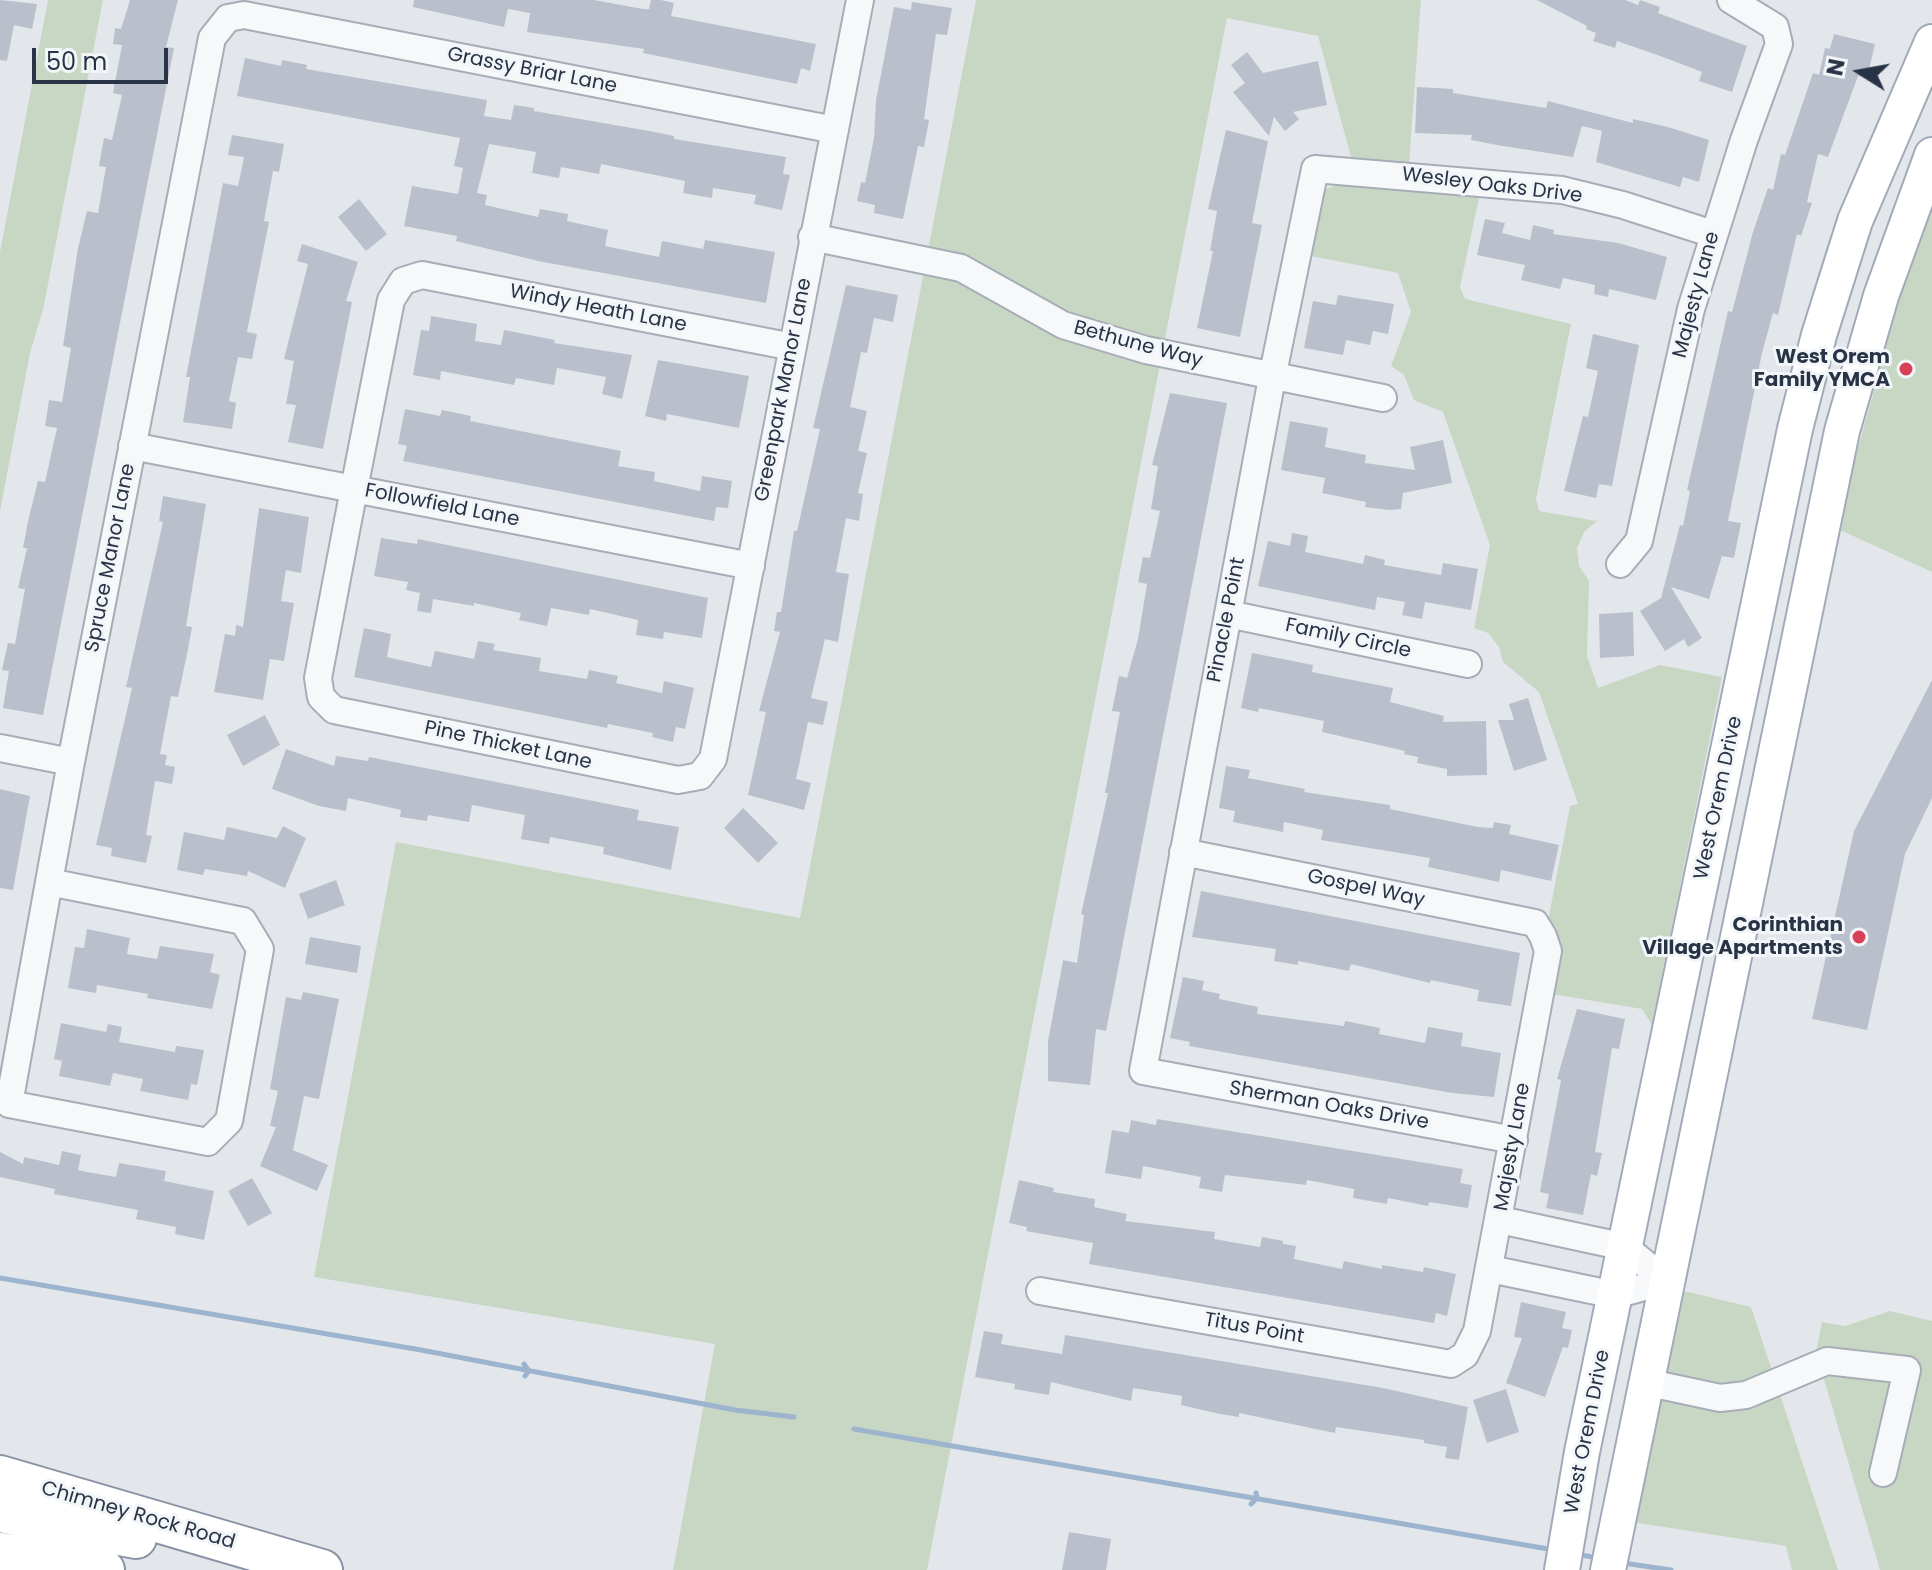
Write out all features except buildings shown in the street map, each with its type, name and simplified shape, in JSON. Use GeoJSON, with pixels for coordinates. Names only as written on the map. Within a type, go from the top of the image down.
{"type":"FeatureCollection","features":[{"type":"Feature","properties":{"kind":"highway","name":"Chimney Rock Road"},"geometry":{"type":"LineString","coordinates":[[0,1476],[322,1570]]}},
{"type":"Feature","properties":{"kind":"highway"},"geometry":{"type":"LineString","coordinates":[[0,1512],[301,1570]]}},
{"type":"Feature","properties":{"kind":"highway"},"geometry":{"type":"LineString","coordinates":[[0,1553],[104,1570]]}},
{"type":"Feature","properties":{"kind":"main road","name":"West Orem Drive"},"geometry":{"type":"LineString","coordinates":[[1562,1570],[1615,1295],[1795,429],[1819,335],[1855,221],[1932,42]]}},
{"type":"Feature","properties":{"kind":"main road"},"geometry":{"type":"LineString","coordinates":[[1608,1570],[1842,431],[1901,236],[1932,155]]}},
{"type":"Feature","properties":{"kind":"main road"},"geometry":{"type":"LineString","coordinates":[[1855,221],[1901,236]]}},
{"type":"Feature","properties":{"kind":"main road"},"geometry":{"type":"LineString","coordinates":[[1713,826],[1758,836]]}},
{"type":"Feature","properties":{"kind":"street","name":"Greenpark Manor Lane"},"geometry":{"type":"LineString","coordinates":[[700,776],[713,759],[860,0]]}},
{"type":"Feature","properties":{"kind":"street","name":"Majesty Lane"},"geometry":{"type":"LineString","coordinates":[[1620,564],[1639,541],[1672,388],[1713,234],[1744,140],[1775,64],[1779,44],[1775,27],[1731,0]]}},
{"type":"Feature","properties":{"kind":"street","name":"Grassy Briar Lane"},"geometry":{"type":"LineString","coordinates":[[228,18],[244,15],[835,130]]}},
{"type":"Feature","properties":{"kind":"street","name":"Spruce Manor Lane"},"geometry":{"type":"LineString","coordinates":[[49,882],[243,921],[260,949],[229,1121],[208,1142],[9,1104],[49,882],[71,762],[212,38],[228,18]]}},
{"type":"Feature","properties":{"kind":"street","name":"Wesley Oaks Drive"},"geometry":{"type":"LineString","coordinates":[[1315,169],[1562,190],[1623,205],[1713,234]]}},
{"type":"Feature","properties":{"kind":"street","name":"Pinacle Point"},"geometry":{"type":"LineString","coordinates":[[1143,1071],[1272,378],[1315,169]]}},
{"type":"Feature","properties":{"kind":"street","name":"Bethune Way"},"geometry":{"type":"LineString","coordinates":[[812,237],[961,268],[1063,325],[1146,350],[1272,378],[1383,398]]}},
{"type":"Feature","properties":{"kind":"street","name":"Windy Heath Lane"},"geometry":{"type":"LineString","coordinates":[[354,489],[391,300],[403,281],[422,275],[793,347]]}},
{"type":"Feature","properties":{"kind":"street","name":"Followfield Lane"},"geometry":{"type":"LineString","coordinates":[[132,446],[751,566]]}},
{"type":"Feature","properties":{"kind":"street","name":"Pine Thicket Lane"},"geometry":{"type":"LineString","coordinates":[[354,489],[318,678],[321,697],[334,710],[678,780],[700,776]]}},
{"type":"Feature","properties":{"kind":"street","name":"Family Circle"},"geometry":{"type":"LineString","coordinates":[[1228,614],[1468,664]]}},
{"type":"Feature","properties":{"kind":"street"},"geometry":{"type":"LineString","coordinates":[[0,748],[71,762]]}},
{"type":"Feature","properties":{"kind":"street","name":"Gospel Way"},"geometry":{"type":"LineString","coordinates":[[1183,852],[1535,923],[1543,936]]}},
{"type":"Feature","properties":{"kind":"street","name":"Majesty Lane"},"geometry":{"type":"LineString","coordinates":[[1465,1355],[1477,1331],[1500,1220],[1548,951],[1543,936]]}},
{"type":"Feature","properties":{"kind":"street","name":"Sherman Oaks Drive"},"geometry":{"type":"LineString","coordinates":[[1143,1071],[1514,1140]]}},
{"type":"Feature","properties":{"kind":"street"},"geometry":{"type":"LineString","coordinates":[[1500,1220],[1625,1247],[1666,1281]]}},
{"type":"Feature","properties":{"kind":"street"},"geometry":{"type":"LineString","coordinates":[[1490,1269],[1615,1295],[1666,1281]]}},
{"type":"Feature","properties":{"kind":"street","name":"Titus Point"},"geometry":{"type":"LineString","coordinates":[[1040,1291],[1451,1364],[1465,1355]]}},
{"type":"Feature","properties":{"kind":"street"},"geometry":{"type":"LineString","coordinates":[[1645,1382],[1720,1398],[1746,1395],[1827,1361],[1907,1370],[1883,1473]]}},
{"type":"Feature","properties":{"kind":"green space"},"geometry":{"type":"Polygon","coordinates":[[[48,0],[103,0],[43,310],[30,353],[0,511],[0,252],[48,0]]]}},
{"type":"Feature","properties":{"kind":"green space"},"geometry":{"type":"Polygon","coordinates":[[[976,0],[1421,0],[1409,164],[1351,157],[1318,36],[1227,18],[927,1570],[673,1570],[715,1344],[314,1277],[396,842],[800,918],[976,0]]]}},
{"type":"Feature","properties":{"kind":"green space"},"geometry":{"type":"Polygon","coordinates":[[[1345,181],[1480,193],[1460,287],[1465,299],[1571,324],[1536,499],[1539,511],[1597,521],[1584,532],[1577,548],[1579,566],[1589,581],[1587,656],[1598,688],[1660,665],[1722,677],[1652,1025],[1642,1009],[1552,994],[1562,954],[1559,937],[1548,921],[1570,806],[1578,804],[1539,692],[1503,662],[1499,647],[1488,633],[1474,628],[1490,545],[1443,412],[1414,400],[1404,375],[1391,366],[1411,312],[1398,273],[1306,255],[1322,191],[1345,181]]]}},
{"type":"Feature","properties":{"kind":"green space","name":"West Orem Family YMCA"},"geometry":{"type":"Polygon","coordinates":[[[1932,200],[1932,572],[1840,530],[1852,470],[1908,267],[1932,200]]]}},
{"type":"Feature","properties":{"kind":"green space"},"geometry":{"type":"Polygon","coordinates":[[[1680,1290],[1751,1307],[1838,1570],[1792,1570],[1786,1546],[1632,1522],[1680,1290]]]}},
{"type":"Feature","properties":{"kind":"green space"},"geometry":{"type":"Polygon","coordinates":[[[1890,1311],[1932,1321],[1932,1570],[1880,1570],[1816,1352],[1822,1322],[1845,1326],[1890,1311]]]}},
{"type":"Feature","properties":{"kind":"waterway"},"geometry":{"type":"LineString","coordinates":[[0,1278],[421,1350],[735,1410],[794,1417]]}},
{"type":"Feature","properties":{"kind":"waterway"},"geometry":{"type":"LineString","coordinates":[[524,1364],[529,1371],[525,1376]]}},
{"type":"Feature","properties":{"kind":"waterway"},"geometry":{"type":"LineString","coordinates":[[854,1429],[1554,1550]]}},
{"type":"Feature","properties":{"kind":"waterway"},"geometry":{"type":"LineString","coordinates":[[1251,1504],[1257,1498],[1256,1493]]}},
{"type":"Feature","properties":{"kind":"waterway"},"geometry":{"type":"LineString","coordinates":[[1576,1554],[1598,1558]]}},
{"type":"Feature","properties":{"kind":"waterway"},"geometry":{"type":"LineString","coordinates":[[1623,1563],[1671,1570]]}},
{"type":"Feature","properties":{"kind":"place","name":"West Orem Family YMCA"},"geometry":{"type":"Point","coordinates":[1906,369]}},
{"type":"Feature","properties":{"kind":"place","name":"Corinthian Village Apartments"},"geometry":{"type":"Point","coordinates":[1859,937]}}]}
